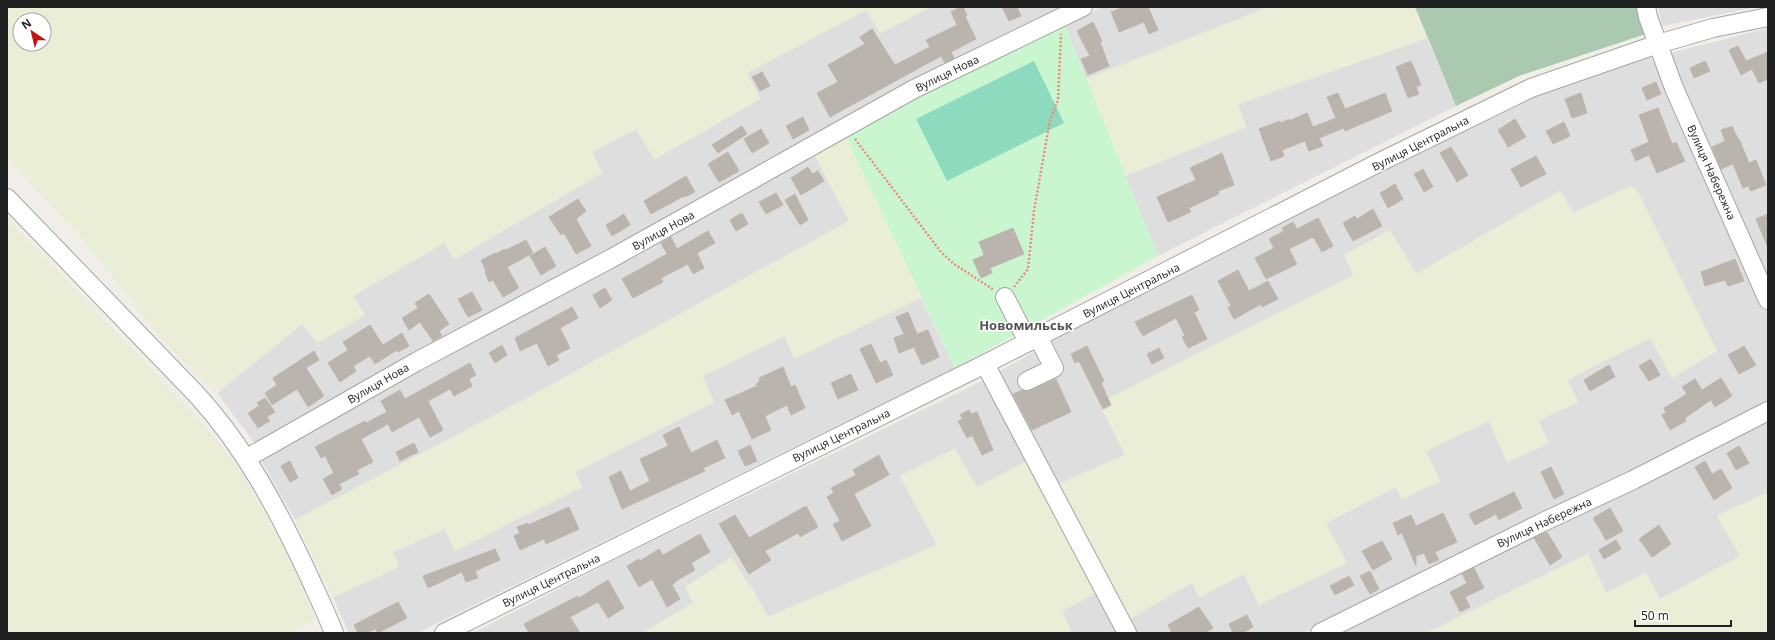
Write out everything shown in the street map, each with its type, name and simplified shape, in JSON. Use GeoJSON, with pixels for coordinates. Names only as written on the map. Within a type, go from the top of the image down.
{"type":"FeatureCollection","features":[{"type":"Feature","properties":{"kind":"street","name":"Вулиця Нова"},"geometry":{"type":"LineString","coordinates":[[247,458],[416,362],[612,258],[914,89],[1083,7]]}},
{"type":"Feature","properties":{"kind":"street","name":"Вулиця Набережна"},"geometry":{"type":"LineString","coordinates":[[1646,7],[1648,17],[1674,88],[1768,300]]}},
{"type":"Feature","properties":{"kind":"street","name":"Вулиця Центральна"},"geometry":{"type":"LineString","coordinates":[[444,633],[1033,340],[1378,163],[1531,88],[1658,44],[1713,28],[1768,17]]}},
{"type":"Feature","properties":{"kind":"street"},"geometry":{"type":"LineString","coordinates":[[7,198],[198,396],[222,423],[247,458],[292,541],[334,633]]}},
{"type":"Feature","properties":{"kind":"street"},"geometry":{"type":"LineString","coordinates":[[1005,297],[1033,340],[1054,368],[1027,381]]}},
{"type":"Feature","properties":{"kind":"street"},"geometry":{"type":"LineString","coordinates":[[985,364],[1127,633]]}},
{"type":"Feature","properties":{"kind":"street","name":"Вулиця Набережна"},"geometry":{"type":"LineString","coordinates":[[1320,633],[1506,540],[1633,480],[1768,411]]}},
{"type":"Feature","properties":{"kind":"path"},"geometry":{"type":"LineString","coordinates":[[847,127],[941,252],[954,264],[1005,297],[1028,269],[1034,211],[1050,120],[1058,100],[1061,17]]}},
{"type":"Feature","properties":{"kind":"shaded area"},"geometry":{"type":"Polygon","coordinates":[[[931,7],[1067,7],[256,445],[217,393],[302,324],[317,343],[365,315],[353,296],[444,243],[455,259],[602,173],[592,152],[636,129],[655,159],[760,99],[747,73],[866,10],[880,33],[931,7]]]}},
{"type":"Feature","properties":{"kind":"shaded area"},"geometry":{"type":"Polygon","coordinates":[[[1102,7],[1269,7],[1086,79],[1065,26],[1102,7]]]}},
{"type":"Feature","properties":{"kind":"shaded area"},"geometry":{"type":"Polygon","coordinates":[[[1658,7],[1758,7],[1662,26],[1658,7]]]}},
{"type":"Feature","properties":{"kind":"shaded area"},"geometry":{"type":"Polygon","coordinates":[[[1768,28],[1768,288],[1667,54],[1768,28]]]}},
{"type":"Feature","properties":{"kind":"shaded area"},"geometry":{"type":"Polygon","coordinates":[[[1427,38],[1456,106],[1158,256],[1125,176],[1246,127],[1238,104],[1427,38]]]}},
{"type":"Feature","properties":{"kind":"shaded area"},"geometry":{"type":"Polygon","coordinates":[[[1651,57],[1768,312],[1768,404],[1574,502],[1303,633],[1072,633],[1062,611],[1108,587],[1127,621],[1192,582],[1200,597],[1244,574],[1259,605],[1326,523],[1396,487],[1402,499],[1440,481],[1425,451],[1489,421],[1507,462],[1549,443],[1538,421],[1578,402],[1567,380],[1650,338],[1631,186],[1573,213],[1560,191],[1416,274],[1390,231],[1344,255],[1354,275],[1100,403],[1125,455],[1056,485],[1038,456],[977,488],[954,449],[900,476],[937,545],[768,617],[752,588],[693,603],[642,633],[473,633],[620,557],[980,382],[1082,325],[1533,96],[1651,57]]]}},
{"type":"Feature","properties":{"kind":"shaded area"},"geometry":{"type":"Polygon","coordinates":[[[814,154],[849,221],[531,396],[295,520],[261,460],[609,266],[814,154]]]}},
{"type":"Feature","properties":{"kind":"shaded area"},"geometry":{"type":"Polygon","coordinates":[[[921,298],[955,368],[417,633],[349,633],[333,597],[399,567],[393,552],[445,529],[455,550],[582,487],[575,472],[714,402],[702,376],[785,336],[794,358],[921,298]]]}},
{"type":"Feature","properties":{"kind":"shaded area"},"geometry":{"type":"Polygon","coordinates":[[[1768,417],[1768,492],[1717,516],[1740,556],[1660,600],[1646,573],[1606,593],[1587,554],[1427,633],[1333,633],[1768,417]]]}},
{"type":"Feature","properties":{"kind":"green space"},"geometry":{"type":"Polygon","coordinates":[[[7,7],[931,7],[880,33],[866,10],[747,73],[760,99],[654,159],[636,129],[592,152],[602,173],[455,259],[444,243],[353,296],[365,315],[318,343],[302,324],[216,393],[168,346],[74,229],[7,159],[7,7]]]}},
{"type":"Feature","properties":{"kind":"green space"},"geometry":{"type":"Polygon","coordinates":[[[1269,7],[1415,7],[1427,38],[1238,104],[1246,127],[1125,176],[1086,79],[1269,7]]]}},
{"type":"Feature","properties":{"kind":"green space"},"geometry":{"type":"Polygon","coordinates":[[[1415,7],[1642,7],[1646,34],[1519,76],[1456,106],[1415,7]]]}},
{"type":"Feature","properties":{"kind":"green space"},"geometry":{"type":"Polygon","coordinates":[[[1065,26],[1158,256],[955,368],[845,135],[911,98],[1065,26]]]}},
{"type":"Feature","properties":{"kind":"green space"},"geometry":{"type":"Polygon","coordinates":[[[1034,61],[1064,123],[947,181],[916,119],[1034,61]]]}},
{"type":"Feature","properties":{"kind":"green space"},"geometry":{"type":"Polygon","coordinates":[[[845,135],[921,298],[794,359],[785,336],[703,376],[714,402],[575,472],[582,487],[455,551],[445,529],[393,551],[399,567],[333,597],[295,520],[531,396],[849,221],[814,154],[845,135]]]}},
{"type":"Feature","properties":{"kind":"green space"},"geometry":{"type":"Polygon","coordinates":[[[1631,186],[1637,190],[1717,351],[1672,378],[1650,338],[1567,380],[1578,402],[1538,421],[1549,443],[1507,462],[1489,421],[1426,451],[1440,481],[1402,499],[1395,487],[1326,523],[1347,563],[1259,605],[1244,574],[1199,597],[1192,583],[1126,621],[1108,587],[1062,611],[1072,633],[642,633],[693,603],[685,587],[732,557],[768,617],[937,545],[900,476],[955,449],[977,487],[1038,455],[1056,485],[1125,455],[1099,403],[1354,275],[1344,255],[1390,230],[1416,274],[1560,191],[1573,213],[1631,186]]]}},
{"type":"Feature","properties":{"kind":"green space"},"geometry":{"type":"Polygon","coordinates":[[[7,218],[199,419],[239,469],[286,551],[315,619],[294,633],[7,633],[7,218]]]}},
{"type":"Feature","properties":{"kind":"green space"},"geometry":{"type":"Polygon","coordinates":[[[1768,492],[1768,633],[1427,633],[1588,554],[1606,593],[1646,573],[1660,599],[1740,556],[1717,516],[1768,492]]]}},
{"type":"Feature","properties":{"kind":"building"},"geometry":{"type":"Polygon","coordinates":[[[963,7],[967,15],[965,16],[976,39],[951,52],[954,58],[945,63],[941,56],[830,117],[817,93],[838,82],[828,65],[865,44],[860,37],[872,29],[895,65],[930,47],[926,40],[957,25],[951,12],[963,7]]]}},
{"type":"Feature","properties":{"kind":"building"},"geometry":{"type":"Polygon","coordinates":[[[1002,7],[1017,7],[1021,16],[1009,21],[1002,7]]]}},
{"type":"Feature","properties":{"kind":"building"},"geometry":{"type":"Polygon","coordinates":[[[1124,7],[1148,7],[1158,30],[1149,34],[1144,22],[1119,32],[1111,12],[1124,7]]]}},
{"type":"Feature","properties":{"kind":"building"},"geometry":{"type":"Polygon","coordinates":[[[1093,22],[1102,41],[1100,42],[1109,66],[1088,75],[1081,59],[1090,56],[1077,31],[1093,22]]]}},
{"type":"Feature","properties":{"kind":"building"},"geometry":{"type":"Polygon","coordinates":[[[1738,46],[1746,61],[1768,52],[1768,79],[1759,83],[1752,69],[1741,75],[1729,50],[1738,46]]]}},
{"type":"Feature","properties":{"kind":"building"},"geometry":{"type":"Polygon","coordinates":[[[1411,61],[1421,85],[1416,87],[1419,94],[1408,98],[1396,67],[1411,61]]]}},
{"type":"Feature","properties":{"kind":"building"},"geometry":{"type":"Polygon","coordinates":[[[1705,61],[1710,71],[1694,78],[1690,68],[1705,61]]]}},
{"type":"Feature","properties":{"kind":"building"},"geometry":{"type":"Polygon","coordinates":[[[762,72],[770,86],[760,91],[752,77],[762,72]]]}},
{"type":"Feature","properties":{"kind":"building"},"geometry":{"type":"Polygon","coordinates":[[[1656,82],[1661,94],[1647,100],[1642,88],[1656,82]]]}},
{"type":"Feature","properties":{"kind":"building"},"geometry":{"type":"Polygon","coordinates":[[[1338,93],[1345,109],[1385,93],[1392,111],[1345,131],[1344,128],[1319,138],[1323,146],[1309,151],[1305,141],[1282,150],[1284,156],[1271,161],[1259,129],[1280,121],[1281,123],[1289,119],[1289,121],[1307,113],[1313,127],[1336,118],[1327,97],[1338,93]]]}},
{"type":"Feature","properties":{"kind":"building"},"geometry":{"type":"Polygon","coordinates":[[[1581,93],[1587,113],[1572,118],[1565,99],[1581,93]]]}},
{"type":"Feature","properties":{"kind":"building"},"geometry":{"type":"Polygon","coordinates":[[[1658,108],[1672,144],[1676,142],[1685,161],[1657,173],[1649,155],[1636,161],[1631,150],[1649,142],[1639,115],[1658,108]]]}},
{"type":"Feature","properties":{"kind":"building"},"geometry":{"type":"Polygon","coordinates":[[[803,117],[809,130],[793,139],[786,126],[803,117]]]}},
{"type":"Feature","properties":{"kind":"building"},"geometry":{"type":"Polygon","coordinates":[[[1515,119],[1526,137],[1508,147],[1498,130],[1515,119]]]}},
{"type":"Feature","properties":{"kind":"building"},"geometry":{"type":"Polygon","coordinates":[[[1564,122],[1570,136],[1553,144],[1546,131],[1564,122]]]}},
{"type":"Feature","properties":{"kind":"building"},"geometry":{"type":"Polygon","coordinates":[[[742,126],[747,134],[718,153],[712,145],[742,126]]]}},
{"type":"Feature","properties":{"kind":"building"},"geometry":{"type":"Polygon","coordinates":[[[1732,126],[1749,163],[1756,160],[1766,185],[1751,191],[1748,186],[1743,188],[1733,164],[1721,169],[1712,147],[1725,141],[1721,130],[1732,126]]]}},
{"type":"Feature","properties":{"kind":"building"},"geometry":{"type":"Polygon","coordinates":[[[761,129],[769,143],[752,153],[744,139],[761,129]]]}},
{"type":"Feature","properties":{"kind":"building"},"geometry":{"type":"Polygon","coordinates":[[[1451,147],[1468,175],[1457,182],[1440,153],[1451,147]]]}},
{"type":"Feature","properties":{"kind":"building"},"geometry":{"type":"Polygon","coordinates":[[[728,152],[739,171],[719,182],[708,164],[728,152]]]}},
{"type":"Feature","properties":{"kind":"building"},"geometry":{"type":"Polygon","coordinates":[[[1222,153],[1234,185],[1218,191],[1219,194],[1189,208],[1191,212],[1168,222],[1157,197],[1196,180],[1190,168],[1222,153]]]}},
{"type":"Feature","properties":{"kind":"building"},"geometry":{"type":"Polygon","coordinates":[[[1536,156],[1546,174],[1521,187],[1511,169],[1536,156]]]}},
{"type":"Feature","properties":{"kind":"building"},"geometry":{"type":"Polygon","coordinates":[[[808,167],[812,174],[818,171],[824,181],[801,195],[791,178],[808,167]]]}},
{"type":"Feature","properties":{"kind":"building"},"geometry":{"type":"Polygon","coordinates":[[[1423,169],[1433,187],[1424,192],[1414,174],[1423,169]]]}},
{"type":"Feature","properties":{"kind":"building"},"geometry":{"type":"Polygon","coordinates":[[[686,176],[695,192],[685,197],[684,196],[651,214],[644,201],[686,176]]]}},
{"type":"Feature","properties":{"kind":"building"},"geometry":{"type":"Polygon","coordinates":[[[1395,184],[1403,199],[1388,208],[1380,193],[1395,184]]]}},
{"type":"Feature","properties":{"kind":"building"},"geometry":{"type":"Polygon","coordinates":[[[776,193],[783,205],[766,214],[759,202],[776,193]]]}},
{"type":"Feature","properties":{"kind":"building"},"geometry":{"type":"Polygon","coordinates":[[[795,194],[808,220],[800,225],[785,200],[795,194]]]}},
{"type":"Feature","properties":{"kind":"building"},"geometry":{"type":"Polygon","coordinates":[[[578,199],[586,211],[576,219],[591,246],[576,254],[564,233],[561,235],[549,217],[578,199]]]}},
{"type":"Feature","properties":{"kind":"building"},"geometry":{"type":"Polygon","coordinates":[[[1373,209],[1382,226],[1353,241],[1343,223],[1355,216],[1357,219],[1373,209]]]}},
{"type":"Feature","properties":{"kind":"building"},"geometry":{"type":"Polygon","coordinates":[[[742,213],[748,224],[736,231],[730,220],[742,213]]]}},
{"type":"Feature","properties":{"kind":"building"},"geometry":{"type":"Polygon","coordinates":[[[624,214],[630,225],[612,236],[606,225],[624,214]]]}},
{"type":"Feature","properties":{"kind":"building"},"geometry":{"type":"Polygon","coordinates":[[[1768,214],[1768,248],[1756,219],[1768,214]]]}},
{"type":"Feature","properties":{"kind":"building"},"geometry":{"type":"Polygon","coordinates":[[[1318,218],[1333,246],[1322,252],[1314,238],[1311,238],[1289,249],[1297,264],[1266,279],[1255,258],[1274,248],[1269,239],[1284,231],[1282,228],[1293,222],[1297,229],[1318,218]]]}},
{"type":"Feature","properties":{"kind":"building"},"geometry":{"type":"Polygon","coordinates":[[[1013,228],[1024,254],[990,268],[992,273],[981,278],[973,260],[984,255],[979,242],[1013,228]]]}},
{"type":"Feature","properties":{"kind":"building"},"geometry":{"type":"Polygon","coordinates":[[[708,231],[715,243],[697,253],[704,268],[693,274],[688,264],[661,278],[663,282],[633,298],[622,279],[667,254],[661,243],[671,237],[677,249],[708,231]]]}},
{"type":"Feature","properties":{"kind":"building"},"geometry":{"type":"Polygon","coordinates":[[[526,240],[533,253],[507,267],[519,288],[503,297],[493,280],[489,282],[481,260],[526,240]]]}},
{"type":"Feature","properties":{"kind":"building"},"geometry":{"type":"Polygon","coordinates":[[[545,247],[556,266],[541,275],[530,256],[545,247]]]}},
{"type":"Feature","properties":{"kind":"building"},"geometry":{"type":"Polygon","coordinates":[[[1735,259],[1744,281],[1728,286],[1725,280],[1705,286],[1701,272],[1735,259]]]}},
{"type":"Feature","properties":{"kind":"building"},"geometry":{"type":"Polygon","coordinates":[[[1238,270],[1249,291],[1268,281],[1278,299],[1262,307],[1261,304],[1234,319],[1228,308],[1231,306],[1218,281],[1238,270]]]}},
{"type":"Feature","properties":{"kind":"building"},"geometry":{"type":"Polygon","coordinates":[[[605,288],[612,300],[600,308],[593,295],[605,288]]]}},
{"type":"Feature","properties":{"kind":"building"},"geometry":{"type":"Polygon","coordinates":[[[472,292],[482,310],[468,317],[458,299],[472,292]]]}},
{"type":"Feature","properties":{"kind":"building"},"geometry":{"type":"Polygon","coordinates":[[[429,294],[449,324],[439,331],[442,336],[433,341],[420,322],[409,330],[402,318],[418,308],[415,303],[429,294]]]}},
{"type":"Feature","properties":{"kind":"building"},"geometry":{"type":"Polygon","coordinates":[[[1192,295],[1199,310],[1194,312],[1207,339],[1188,348],[1182,337],[1185,336],[1176,318],[1143,336],[1135,322],[1192,295]]]}},
{"type":"Feature","properties":{"kind":"building"},"geometry":{"type":"Polygon","coordinates":[[[572,307],[578,318],[560,328],[570,348],[556,355],[559,360],[548,366],[537,343],[520,351],[515,338],[572,307]]]}},
{"type":"Feature","properties":{"kind":"building"},"geometry":{"type":"Polygon","coordinates":[[[908,312],[917,334],[928,330],[939,357],[922,365],[914,347],[899,353],[894,338],[904,334],[896,317],[908,312]]]}},
{"type":"Feature","properties":{"kind":"building"},"geometry":{"type":"Polygon","coordinates":[[[370,325],[383,345],[402,333],[409,346],[398,352],[397,350],[375,364],[370,356],[353,366],[356,371],[340,382],[328,363],[348,350],[343,342],[370,325]]]}},
{"type":"Feature","properties":{"kind":"building"},"geometry":{"type":"Polygon","coordinates":[[[871,344],[880,363],[886,360],[893,375],[876,383],[860,349],[871,344]]]}},
{"type":"Feature","properties":{"kind":"building"},"geometry":{"type":"Polygon","coordinates":[[[502,345],[507,355],[495,363],[489,353],[502,345]]]}},
{"type":"Feature","properties":{"kind":"building"},"geometry":{"type":"Polygon","coordinates":[[[1087,346],[1104,381],[1101,383],[1111,405],[1103,409],[1079,361],[1075,363],[1071,354],[1087,346]]]}},
{"type":"Feature","properties":{"kind":"building"},"geometry":{"type":"Polygon","coordinates":[[[1744,346],[1756,365],[1739,374],[1728,355],[1744,346]]]}},
{"type":"Feature","properties":{"kind":"building"},"geometry":{"type":"Polygon","coordinates":[[[1159,348],[1164,358],[1152,364],[1147,354],[1159,348]]]}},
{"type":"Feature","properties":{"kind":"building"},"geometry":{"type":"Polygon","coordinates":[[[314,351],[319,360],[306,368],[324,396],[308,407],[297,389],[272,405],[265,393],[277,385],[273,378],[314,351]]]}},
{"type":"Feature","properties":{"kind":"building"},"geometry":{"type":"Polygon","coordinates":[[[1651,359],[1660,375],[1649,381],[1639,366],[1651,359]]]}},
{"type":"Feature","properties":{"kind":"building"},"geometry":{"type":"Polygon","coordinates":[[[470,363],[476,375],[469,379],[472,386],[454,396],[450,389],[428,401],[443,430],[430,437],[419,417],[392,432],[388,424],[361,439],[373,462],[357,470],[359,474],[339,484],[342,489],[332,495],[323,479],[334,473],[325,456],[321,458],[315,447],[365,421],[366,423],[387,412],[381,401],[400,390],[405,399],[470,363]]]}},
{"type":"Feature","properties":{"kind":"building"},"geometry":{"type":"Polygon","coordinates":[[[1609,365],[1615,377],[1590,391],[1584,380],[1609,365]]]}},
{"type":"Feature","properties":{"kind":"building"},"geometry":{"type":"Polygon","coordinates":[[[783,367],[791,387],[795,385],[805,408],[791,415],[787,405],[765,416],[771,430],[752,439],[739,411],[732,415],[725,400],[757,386],[756,384],[760,381],[759,378],[783,367]]]}},
{"type":"Feature","properties":{"kind":"building"},"geometry":{"type":"Polygon","coordinates":[[[851,374],[858,390],[838,399],[831,383],[851,374]]]}},
{"type":"Feature","properties":{"kind":"building"},"geometry":{"type":"Polygon","coordinates":[[[1721,378],[1732,396],[1715,407],[1711,400],[1685,418],[1686,421],[1670,430],[1662,415],[1666,413],[1664,408],[1687,394],[1682,387],[1695,379],[1702,390],[1721,378]]]}},
{"type":"Feature","properties":{"kind":"building"},"geometry":{"type":"Polygon","coordinates":[[[1056,379],[1071,412],[1032,430],[1013,394],[1022,390],[1032,390],[1056,379]]]}},
{"type":"Feature","properties":{"kind":"building"},"geometry":{"type":"Polygon","coordinates":[[[265,398],[275,412],[267,417],[270,421],[258,428],[248,413],[259,406],[257,403],[265,398]]]}},
{"type":"Feature","properties":{"kind":"building"},"geometry":{"type":"Polygon","coordinates":[[[969,410],[971,414],[977,412],[993,450],[982,455],[972,435],[967,438],[958,421],[963,419],[960,415],[969,410]]]}},
{"type":"Feature","properties":{"kind":"building"},"geometry":{"type":"Polygon","coordinates":[[[679,427],[691,453],[717,440],[725,458],[703,468],[705,471],[622,509],[609,477],[621,471],[630,491],[650,481],[640,459],[668,446],[663,435],[679,427]]]}},
{"type":"Feature","properties":{"kind":"building"},"geometry":{"type":"Polygon","coordinates":[[[414,443],[418,452],[400,461],[396,452],[414,443]]]}},
{"type":"Feature","properties":{"kind":"building"},"geometry":{"type":"Polygon","coordinates":[[[750,445],[757,461],[745,466],[738,451],[750,445]]]}},
{"type":"Feature","properties":{"kind":"building"},"geometry":{"type":"Polygon","coordinates":[[[1739,446],[1749,463],[1736,470],[1727,453],[1739,446]]]}},
{"type":"Feature","properties":{"kind":"building"},"geometry":{"type":"Polygon","coordinates":[[[879,455],[889,475],[854,494],[871,526],[842,541],[833,524],[840,521],[827,497],[834,493],[831,488],[856,475],[853,470],[879,455]]]}},
{"type":"Feature","properties":{"kind":"building"},"geometry":{"type":"Polygon","coordinates":[[[290,461],[298,478],[290,482],[281,466],[290,461]]]}},
{"type":"Feature","properties":{"kind":"building"},"geometry":{"type":"Polygon","coordinates":[[[1705,461],[1712,474],[1721,469],[1732,488],[1714,500],[1695,467],[1705,461]]]}},
{"type":"Feature","properties":{"kind":"building"},"geometry":{"type":"Polygon","coordinates":[[[1551,467],[1564,494],[1554,499],[1541,472],[1551,467]]]}},
{"type":"Feature","properties":{"kind":"building"},"geometry":{"type":"Polygon","coordinates":[[[1514,492],[1522,508],[1499,520],[1496,514],[1475,525],[1469,514],[1514,492]]]}},
{"type":"Feature","properties":{"kind":"building"},"geometry":{"type":"Polygon","coordinates":[[[806,506],[818,527],[800,537],[798,533],[765,551],[771,560],[749,574],[719,524],[735,515],[749,538],[806,506]]]}},
{"type":"Feature","properties":{"kind":"building"},"geometry":{"type":"Polygon","coordinates":[[[569,507],[579,529],[546,544],[544,539],[520,550],[514,536],[520,533],[517,527],[528,523],[528,525],[569,507]]]}},
{"type":"Feature","properties":{"kind":"building"},"geometry":{"type":"Polygon","coordinates":[[[1610,508],[1623,531],[1606,540],[1593,518],[1610,508]]]}},
{"type":"Feature","properties":{"kind":"building"},"geometry":{"type":"Polygon","coordinates":[[[1443,513],[1457,542],[1435,552],[1439,560],[1429,564],[1424,553],[1416,556],[1416,566],[1402,533],[1398,535],[1393,523],[1411,515],[1416,526],[1443,513]]]}},
{"type":"Feature","properties":{"kind":"building"},"geometry":{"type":"Polygon","coordinates":[[[1659,525],[1671,544],[1652,557],[1639,539],[1659,525]]]}},
{"type":"Feature","properties":{"kind":"building"},"geometry":{"type":"Polygon","coordinates":[[[1547,532],[1562,557],[1550,565],[1534,538],[1547,532]]]}},
{"type":"Feature","properties":{"kind":"building"},"geometry":{"type":"Polygon","coordinates":[[[700,534],[710,552],[691,563],[695,570],[672,585],[680,599],[667,607],[652,579],[639,587],[627,566],[639,559],[640,561],[659,549],[663,555],[700,534]]]}},
{"type":"Feature","properties":{"kind":"building"},"geometry":{"type":"Polygon","coordinates":[[[1616,540],[1621,549],[1604,559],[1599,550],[1616,540]]]}},
{"type":"Feature","properties":{"kind":"building"},"geometry":{"type":"Polygon","coordinates":[[[1382,541],[1392,559],[1373,570],[1362,551],[1382,541]]]}},
{"type":"Feature","properties":{"kind":"building"},"geometry":{"type":"Polygon","coordinates":[[[495,549],[500,560],[475,571],[478,578],[466,582],[462,572],[428,588],[423,576],[495,549]]]}},
{"type":"Feature","properties":{"kind":"building"},"geometry":{"type":"Polygon","coordinates":[[[1474,568],[1484,588],[1465,597],[1470,607],[1460,612],[1450,592],[1467,583],[1462,574],[1474,568]]]}},
{"type":"Feature","properties":{"kind":"building"},"geometry":{"type":"Polygon","coordinates":[[[1370,571],[1379,589],[1370,594],[1360,576],[1370,571]]]}},
{"type":"Feature","properties":{"kind":"building"},"geometry":{"type":"Polygon","coordinates":[[[1349,576],[1354,585],[1335,595],[1330,586],[1349,576]]]}},
{"type":"Feature","properties":{"kind":"building"},"geometry":{"type":"Polygon","coordinates":[[[608,580],[624,608],[608,618],[598,602],[570,617],[580,633],[529,633],[524,624],[578,596],[579,598],[608,580]]]}},
{"type":"Feature","properties":{"kind":"building"},"geometry":{"type":"Polygon","coordinates":[[[398,602],[407,618],[378,633],[375,629],[366,633],[358,633],[354,625],[398,602]]]}},
{"type":"Feature","properties":{"kind":"building"},"geometry":{"type":"Polygon","coordinates":[[[1199,607],[1213,628],[1205,633],[1172,633],[1168,625],[1199,607]]]}},
{"type":"Feature","properties":{"kind":"building"},"geometry":{"type":"Polygon","coordinates":[[[1247,615],[1253,627],[1243,633],[1233,633],[1229,624],[1247,615]]]}},
{"type":"Feature","properties":{"kind":"district","name":"Новомильськ"},"geometry":{"type":"Point","coordinates":[1026,325]}}]}
